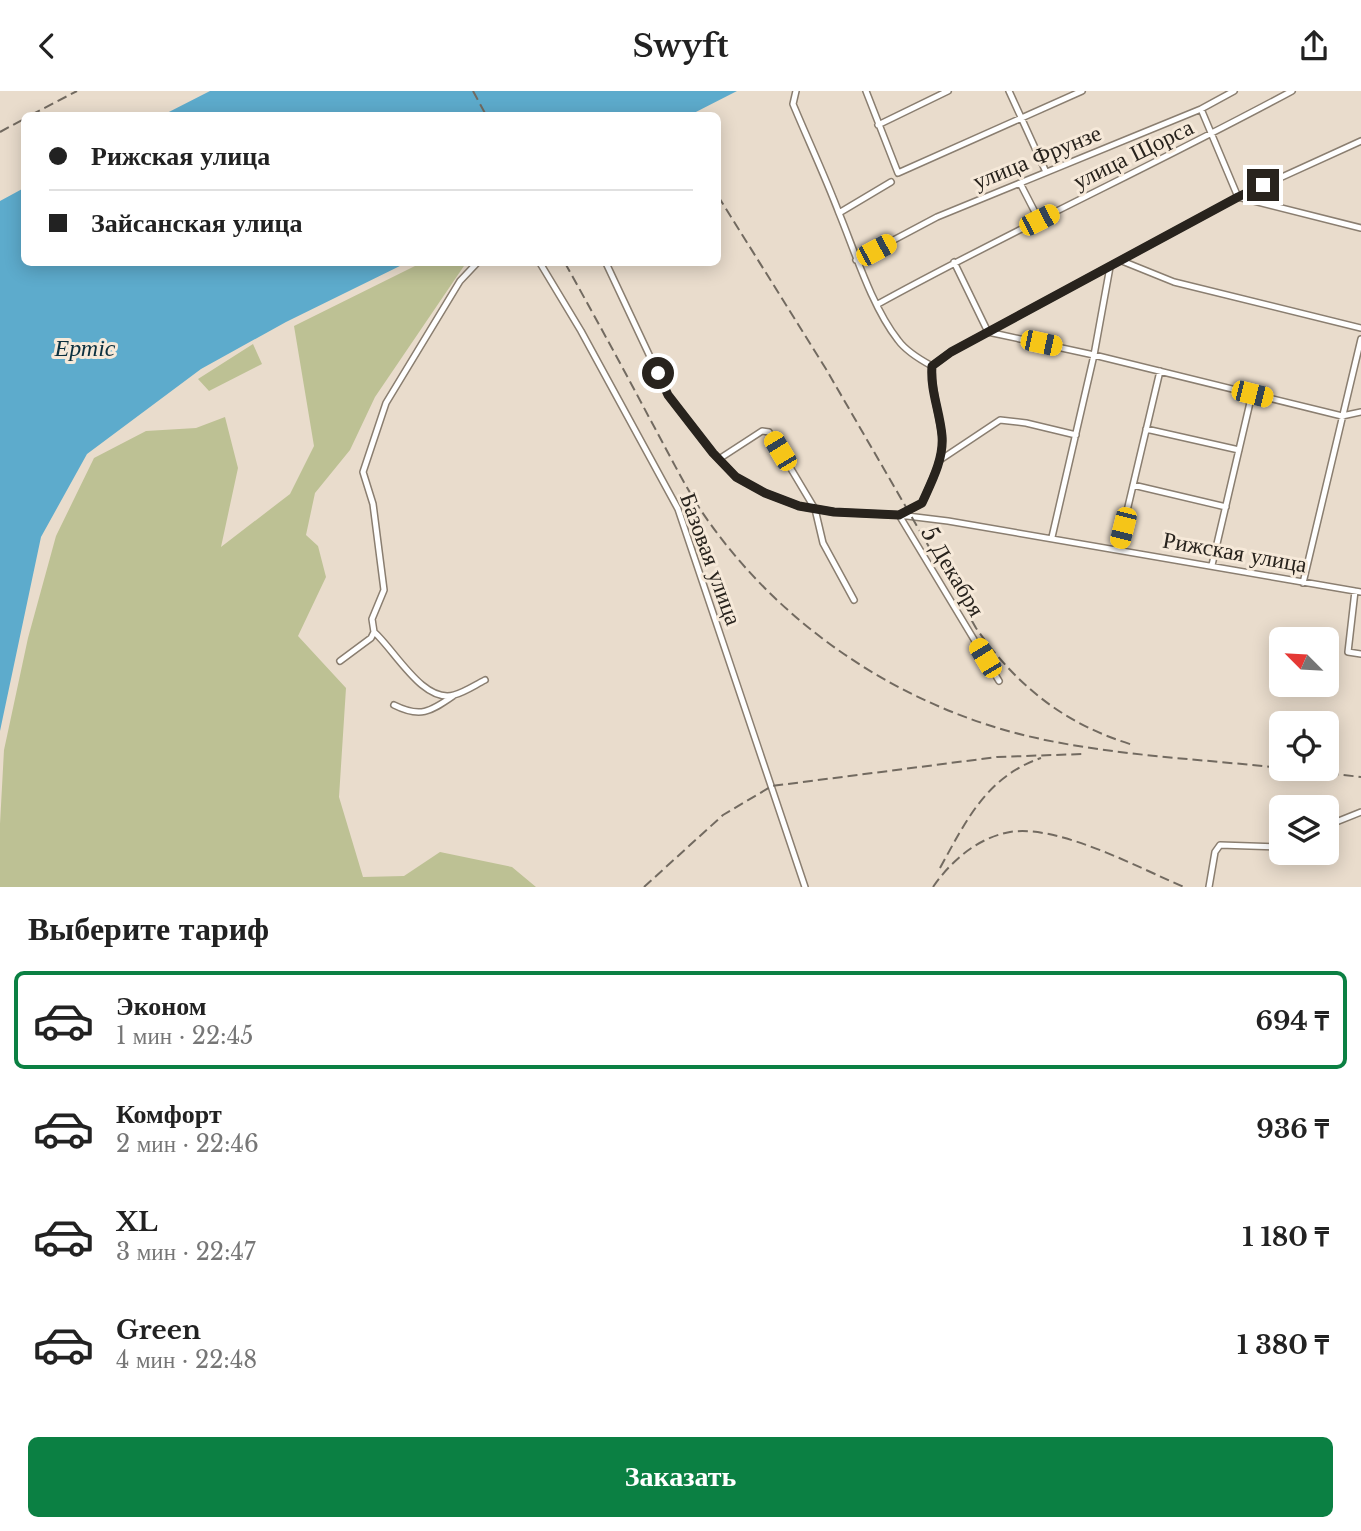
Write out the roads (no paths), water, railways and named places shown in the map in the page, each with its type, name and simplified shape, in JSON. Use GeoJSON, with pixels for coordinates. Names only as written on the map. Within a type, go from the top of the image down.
{"type":"FeatureCollection","features":[{"type":"Feature","properties":{"kind":"street"},"geometry":{"type":"LineString","coordinates":[[796,91],[793,104],[856,260],[878,305],[896,339],[906,350],[932,366]]}},
{"type":"Feature","properties":{"kind":"street"},"geometry":{"type":"LineString","coordinates":[[866,91],[898,173],[1082,91]]}},
{"type":"Feature","properties":{"kind":"street"},"geometry":{"type":"LineString","coordinates":[[878,125],[948,91]]}},
{"type":"Feature","properties":{"kind":"street"},"geometry":{"type":"LineString","coordinates":[[1009,91],[1046,172]]}},
{"type":"Feature","properties":{"kind":"street","name":"улица Фрунзе"},"geometry":{"type":"LineString","coordinates":[[856,260],[937,218],[1201,109],[1234,91]]}},
{"type":"Feature","properties":{"kind":"street","name":"улица Щорса"},"geometry":{"type":"LineString","coordinates":[[878,305],[954,263],[1292,91]]}},
{"type":"Feature","properties":{"kind":"street"},"geometry":{"type":"LineString","coordinates":[[1201,109],[1238,197]]}},
{"type":"Feature","properties":{"kind":"street"},"geometry":{"type":"LineString","coordinates":[[899,515],[922,503],[940,460],[942,438],[931,379],[932,366],[951,352],[1238,197],[1361,141]]}},
{"type":"Feature","properties":{"kind":"street"},"geometry":{"type":"LineString","coordinates":[[839,213],[891,182]]}},
{"type":"Feature","properties":{"kind":"street"},"geometry":{"type":"LineString","coordinates":[[1020,183],[1039,220]]}},
{"type":"Feature","properties":{"kind":"street"},"geometry":{"type":"LineString","coordinates":[[1238,197],[1361,228]]}},
{"type":"Feature","properties":{"kind":"street"},"geometry":{"type":"LineString","coordinates":[[1121,261],[1174,282],[1361,328]]}},
{"type":"Feature","properties":{"kind":"street"},"geometry":{"type":"LineString","coordinates":[[954,263],[988,332]]}},
{"type":"Feature","properties":{"kind":"street"},"geometry":{"type":"LineString","coordinates":[[453,696],[438,694],[425,688],[374,632],[372,619],[384,590],[373,504],[363,472],[386,403],[460,281],[474,266]]}},
{"type":"Feature","properties":{"kind":"street","name":"Базовая улица"},"geometry":{"type":"LineString","coordinates":[[542,266],[581,331],[678,509],[805,887]]}},
{"type":"Feature","properties":{"kind":"street","name":"Рижская улица"},"geometry":{"type":"LineString","coordinates":[[607,266],[668,395],[736,477],[765,493],[815,509],[899,515],[1052,537],[1358,591]]}},
{"type":"Feature","properties":{"kind":"street"},"geometry":{"type":"LineString","coordinates":[[1052,537],[1094,355],[1110,267]]}},
{"type":"Feature","properties":{"kind":"street"},"geometry":{"type":"LineString","coordinates":[[988,332],[1342,415],[1361,412]]}},
{"type":"Feature","properties":{"kind":"street"},"geometry":{"type":"LineString","coordinates":[[1303,583],[1361,339]]}},
{"type":"Feature","properties":{"kind":"street"},"geometry":{"type":"LineString","coordinates":[[1118,549],[1160,371]]}},
{"type":"Feature","properties":{"kind":"street"},"geometry":{"type":"LineString","coordinates":[[1212,565],[1252,394]]}},
{"type":"Feature","properties":{"kind":"street"},"geometry":{"type":"LineString","coordinates":[[940,460],[1000,420],[1076,435]]}},
{"type":"Feature","properties":{"kind":"street"},"geometry":{"type":"LineString","coordinates":[[1146,429],[1239,450]]}},
{"type":"Feature","properties":{"kind":"street"},"geometry":{"type":"LineString","coordinates":[[719,459],[762,431],[769,432],[815,509],[823,543],[853,600]]}},
{"type":"Feature","properties":{"kind":"street"},"geometry":{"type":"LineString","coordinates":[[1133,485],[1226,507]]}},
{"type":"Feature","properties":{"kind":"street","name":"5 Декабря"},"geometry":{"type":"LineString","coordinates":[[899,515],[999,681]]}},
{"type":"Feature","properties":{"kind":"street"},"geometry":{"type":"LineString","coordinates":[[1358,591],[1348,652],[1361,654]]}},
{"type":"Feature","properties":{"kind":"street"},"geometry":{"type":"LineString","coordinates":[[340,661],[371,638],[374,632]]}},
{"type":"Feature","properties":{"kind":"street"},"geometry":{"type":"LineString","coordinates":[[394,705],[412,714],[426,711],[485,680]]}},
{"type":"Feature","properties":{"kind":"street"},"geometry":{"type":"LineString","coordinates":[[1339,821],[1361,812]]}},
{"type":"Feature","properties":{"kind":"street"},"geometry":{"type":"LineString","coordinates":[[1209,887],[1215,852],[1220,845],[1269,847]]}},
{"type":"Feature","properties":{"kind":"water"},"geometry":{"type":"Polygon","coordinates":[[[210,91],[737,91],[696,112],[169,112],[210,91]]]}},
{"type":"Feature","properties":{"kind":"water","name":"Ертіс"},"geometry":{"type":"Polygon","coordinates":[[[21,190],[21,266],[400,266],[286,322],[201,369],[87,454],[41,537],[0,731],[0,201],[21,190]]]}},
{"type":"Feature","properties":{"kind":"railway"},"geometry":{"type":"LineString","coordinates":[[37,112],[77,91]]}},
{"type":"Feature","properties":{"kind":"railway"},"geometry":{"type":"LineString","coordinates":[[473,91],[484,112]]}},
{"type":"Feature","properties":{"kind":"railway"},"geometry":{"type":"LineString","coordinates":[[0,132],[21,121]]}},
{"type":"Feature","properties":{"kind":"railway"},"geometry":{"type":"LineString","coordinates":[[721,201],[826,369],[976,628],[1008,668],[1044,700],[1085,726],[1133,745]]}},
{"type":"Feature","properties":{"kind":"railway"},"geometry":{"type":"LineString","coordinates":[[567,266],[700,509],[729,548],[761,584],[796,617],[834,647],[875,674],[918,697],[962,716],[1008,731],[1109,751],[1269,767]]}},
{"type":"Feature","properties":{"kind":"railway"},"geometry":{"type":"LineString","coordinates":[[644,887],[723,815],[772,786],[997,757],[1082,754]]}},
{"type":"Feature","properties":{"kind":"railway"},"geometry":{"type":"LineString","coordinates":[[940,868],[969,818],[992,789],[1022,766],[1041,758]]}},
{"type":"Feature","properties":{"kind":"railway"},"geometry":{"type":"LineString","coordinates":[[1339,774],[1361,777]]}},
{"type":"Feature","properties":{"kind":"railway"},"geometry":{"type":"LineString","coordinates":[[933,887],[948,868],[976,845],[998,835],[1029,831],[1098,849],[1184,887]]}}]}
